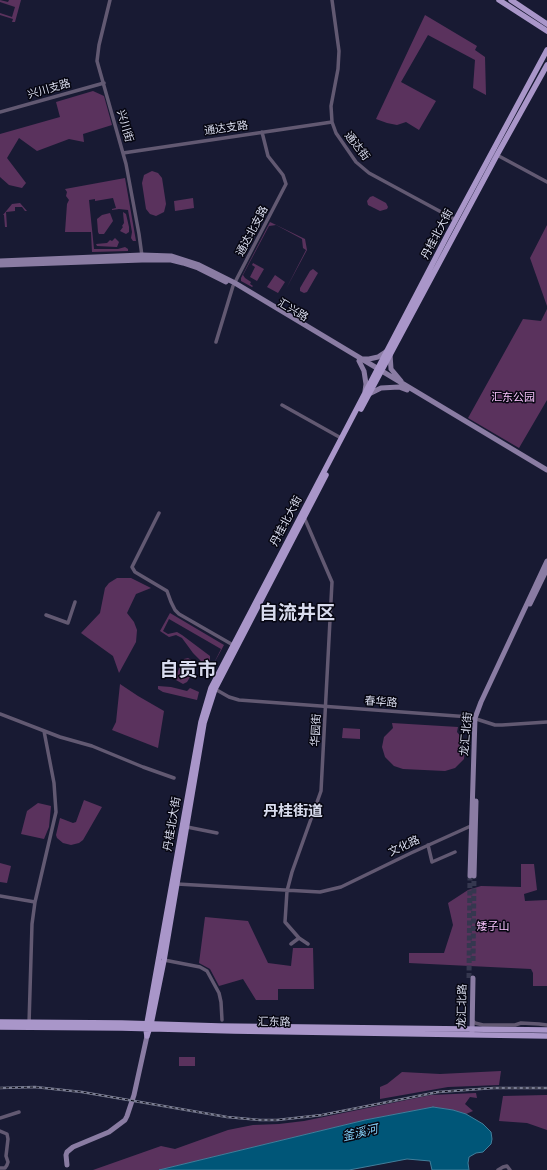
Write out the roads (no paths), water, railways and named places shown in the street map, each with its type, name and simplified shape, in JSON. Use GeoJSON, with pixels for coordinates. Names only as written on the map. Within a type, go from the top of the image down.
{"type":"FeatureCollection","features":[{"type":"Feature","properties":{"kind":"main road"},"geometry":{"type":"LineString","coordinates":[[499,0],[547,31]]}},
{"type":"Feature","properties":{"kind":"main road"},"geometry":{"type":"LineString","coordinates":[[511,0],[547,24]]}},
{"type":"Feature","properties":{"kind":"main road","name":"丹桂北大街"},"geometry":{"type":"LineString","coordinates":[[148,1026],[164,960],[204,723],[215,689],[547,50]]}},
{"type":"Feature","properties":{"kind":"main road","name":"丹桂北大街"},"geometry":{"type":"LineString","coordinates":[[458,221],[547,65]]}},
{"type":"Feature","properties":{"kind":"main road"},"geometry":{"type":"LineString","coordinates":[[0,261],[142,257]]}},
{"type":"Feature","properties":{"kind":"main road","name":"汇兴路"},"geometry":{"type":"LineString","coordinates":[[0,266],[142,257],[171,260],[183,263],[198,268],[234,285],[379,371]]}},
{"type":"Feature","properties":{"kind":"main road"},"geometry":{"type":"LineString","coordinates":[[407,388],[381,388],[367,394],[364,371],[360,360],[378,357],[389,352],[391,369],[407,388],[547,470]]}},
{"type":"Feature","properties":{"kind":"main road"},"geometry":{"type":"LineString","coordinates":[[379,371],[547,474]]}},
{"type":"Feature","properties":{"kind":"main road","name":"丹桂北大街"},"geometry":{"type":"LineString","coordinates":[[67,1165],[66,1155],[72,1148],[109,1132],[127,1116],[134,1095],[147,1036],[200,722],[212,688],[232,646],[341,438],[367,394]]}},
{"type":"Feature","properties":{"kind":"main road","name":"龙汇北街"},"geometry":{"type":"LineString","coordinates":[[472,876],[477,718],[481,702],[547,561]]}},
{"type":"Feature","properties":{"kind":"main road","name":"龙汇北街"},"geometry":{"type":"LineString","coordinates":[[477,718],[547,569]]}},
{"type":"Feature","properties":{"kind":"main road","name":"龙汇北路"},"geometry":{"type":"LineString","coordinates":[[471,978],[472,1020],[470,1032],[471,978]]}},
{"type":"Feature","properties":{"kind":"main road","name":"汇东路"},"geometry":{"type":"LineString","coordinates":[[0,1022],[29,1024],[148,1026],[234,1031],[470,1032],[547,1030]]}},
{"type":"Feature","properties":{"kind":"main road","name":"汇东路"},"geometry":{"type":"LineString","coordinates":[[0,1027],[29,1024]]}},
{"type":"Feature","properties":{"kind":"main road","name":"汇东路"},"geometry":{"type":"LineString","coordinates":[[470,1032],[547,1036]]}},
{"type":"Feature","properties":{"kind":"street","name":"兴川街"},"geometry":{"type":"LineString","coordinates":[[110,0],[97,53],[97,61],[123,152],[142,257]]}},
{"type":"Feature","properties":{"kind":"street","name":"通达街"},"geometry":{"type":"LineString","coordinates":[[332,0],[339,51],[338,69],[331,106],[332,122],[336,133],[356,162],[369,173],[458,221]]}},
{"type":"Feature","properties":{"kind":"street","name":"兴川支路"},"geometry":{"type":"LineString","coordinates":[[0,112],[104,83]]}},
{"type":"Feature","properties":{"kind":"street","name":"通达支路"},"geometry":{"type":"LineString","coordinates":[[123,152],[332,122]]}},
{"type":"Feature","properties":{"kind":"street","name":"通达北支路"},"geometry":{"type":"LineString","coordinates":[[216,342],[234,285],[286,184],[283,175],[268,156],[262,132]]}},
{"type":"Feature","properties":{"kind":"street"},"geometry":{"type":"LineString","coordinates":[[496,155],[547,182]]}},
{"type":"Feature","properties":{"kind":"street"},"geometry":{"type":"LineString","coordinates":[[282,405],[341,438]]}},
{"type":"Feature","properties":{"kind":"street"},"geometry":{"type":"LineString","coordinates":[[159,513],[132,567],[135,572],[167,591],[170,602],[179,614],[232,646]]}},
{"type":"Feature","properties":{"kind":"street","name":"华园街"},"geometry":{"type":"LineString","coordinates":[[304,517],[332,582],[321,795],[292,872],[287,891],[285,922],[299,938],[308,944]]}},
{"type":"Feature","properties":{"kind":"street"},"geometry":{"type":"LineString","coordinates":[[46,615],[68,623],[75,602]]}},
{"type":"Feature","properties":{"kind":"street","name":"春华路"},"geometry":{"type":"LineString","coordinates":[[215,689],[229,697],[239,700],[477,718],[495,725],[547,722]]}},
{"type":"Feature","properties":{"kind":"street"},"geometry":{"type":"LineString","coordinates":[[0,714],[44,731],[86,744],[143,768],[174,778]]}},
{"type":"Feature","properties":{"kind":"street"},"geometry":{"type":"LineString","coordinates":[[29,1024],[32,924],[35,902],[56,812],[54,783],[44,731]]}},
{"type":"Feature","properties":{"kind":"street","name":"文化路"},"geometry":{"type":"LineString","coordinates":[[287,891],[320,892],[341,887],[473,825]]}},
{"type":"Feature","properties":{"kind":"street"},"geometry":{"type":"LineString","coordinates":[[186,827],[217,833]]}},
{"type":"Feature","properties":{"kind":"street"},"geometry":{"type":"LineString","coordinates":[[428,845],[432,862],[455,852]]}},
{"type":"Feature","properties":{"kind":"street"},"geometry":{"type":"LineString","coordinates":[[177,884],[287,891]]}},
{"type":"Feature","properties":{"kind":"street"},"geometry":{"type":"LineString","coordinates":[[0,896],[35,902]]}},
{"type":"Feature","properties":{"kind":"street"},"geometry":{"type":"LineString","coordinates":[[291,944],[299,938]]}},
{"type":"Feature","properties":{"kind":"street"},"geometry":{"type":"LineString","coordinates":[[164,960],[200,967],[207,971],[219,993],[222,1020]]}},
{"type":"Feature","properties":{"kind":"street"},"geometry":{"type":"LineString","coordinates":[[472,1020],[475,1023],[484,1025],[514,1025],[521,1023],[547,1025]]}},
{"type":"Feature","properties":{"kind":"street"},"geometry":{"type":"LineString","coordinates":[[0,1118],[19,1112]]}},
{"type":"Feature","properties":{"kind":"street"},"geometry":{"type":"LineString","coordinates":[[0,1131],[7,1134],[8,1139],[6,1156],[8,1166],[5,1168],[0,1168]]}},
{"type":"Feature","properties":{"kind":"street"},"geometry":{"type":"LineString","coordinates":[[498,1170],[507,1166],[510,1169]]}},
{"type":"Feature","properties":{"kind":"water","name":"釜溪河"},"geometry":{"type":"Polygon","coordinates":[[[433,1107],[453,1110],[466,1114],[483,1124],[491,1132],[491,1144],[483,1152],[476,1153],[469,1157],[469,1170],[432,1170],[430,1161],[407,1159],[349,1170],[159,1170],[365,1120],[433,1107]]]}},
{"type":"Feature","properties":{"kind":"tunnel"},"geometry":{"type":"LineString","coordinates":[[469,978],[470,876]]}},
{"type":"Feature","properties":{"kind":"tunnel"},"geometry":{"type":"LineString","coordinates":[[473,961],[474,876]]}},
{"type":"Feature","properties":{"kind":"railway"},"geometry":{"type":"LineString","coordinates":[[0,1088],[35,1087],[82,1092],[227,1117],[260,1120],[277,1120],[322,1115],[438,1092],[494,1088],[547,1088]]}},
{"type":"Feature","properties":{"kind":"district","name":"自流井区"},"geometry":{"type":"Point","coordinates":[297,613]}},
{"type":"Feature","properties":{"kind":"district","name":"自贡市"},"geometry":{"type":"Point","coordinates":[188,670]}},
{"type":"Feature","properties":{"kind":"district","name":"丹桂街道"},"geometry":{"type":"Point","coordinates":[293,811]}},
{"type":"Feature","properties":{"kind":"park label","name":"汇东公园"},"geometry":{"type":"Point","coordinates":[513,398]}},
{"type":"Feature","properties":{"kind":"park label","name":"矮子山"},"geometry":{"type":"Point","coordinates":[493,927]}}]}
